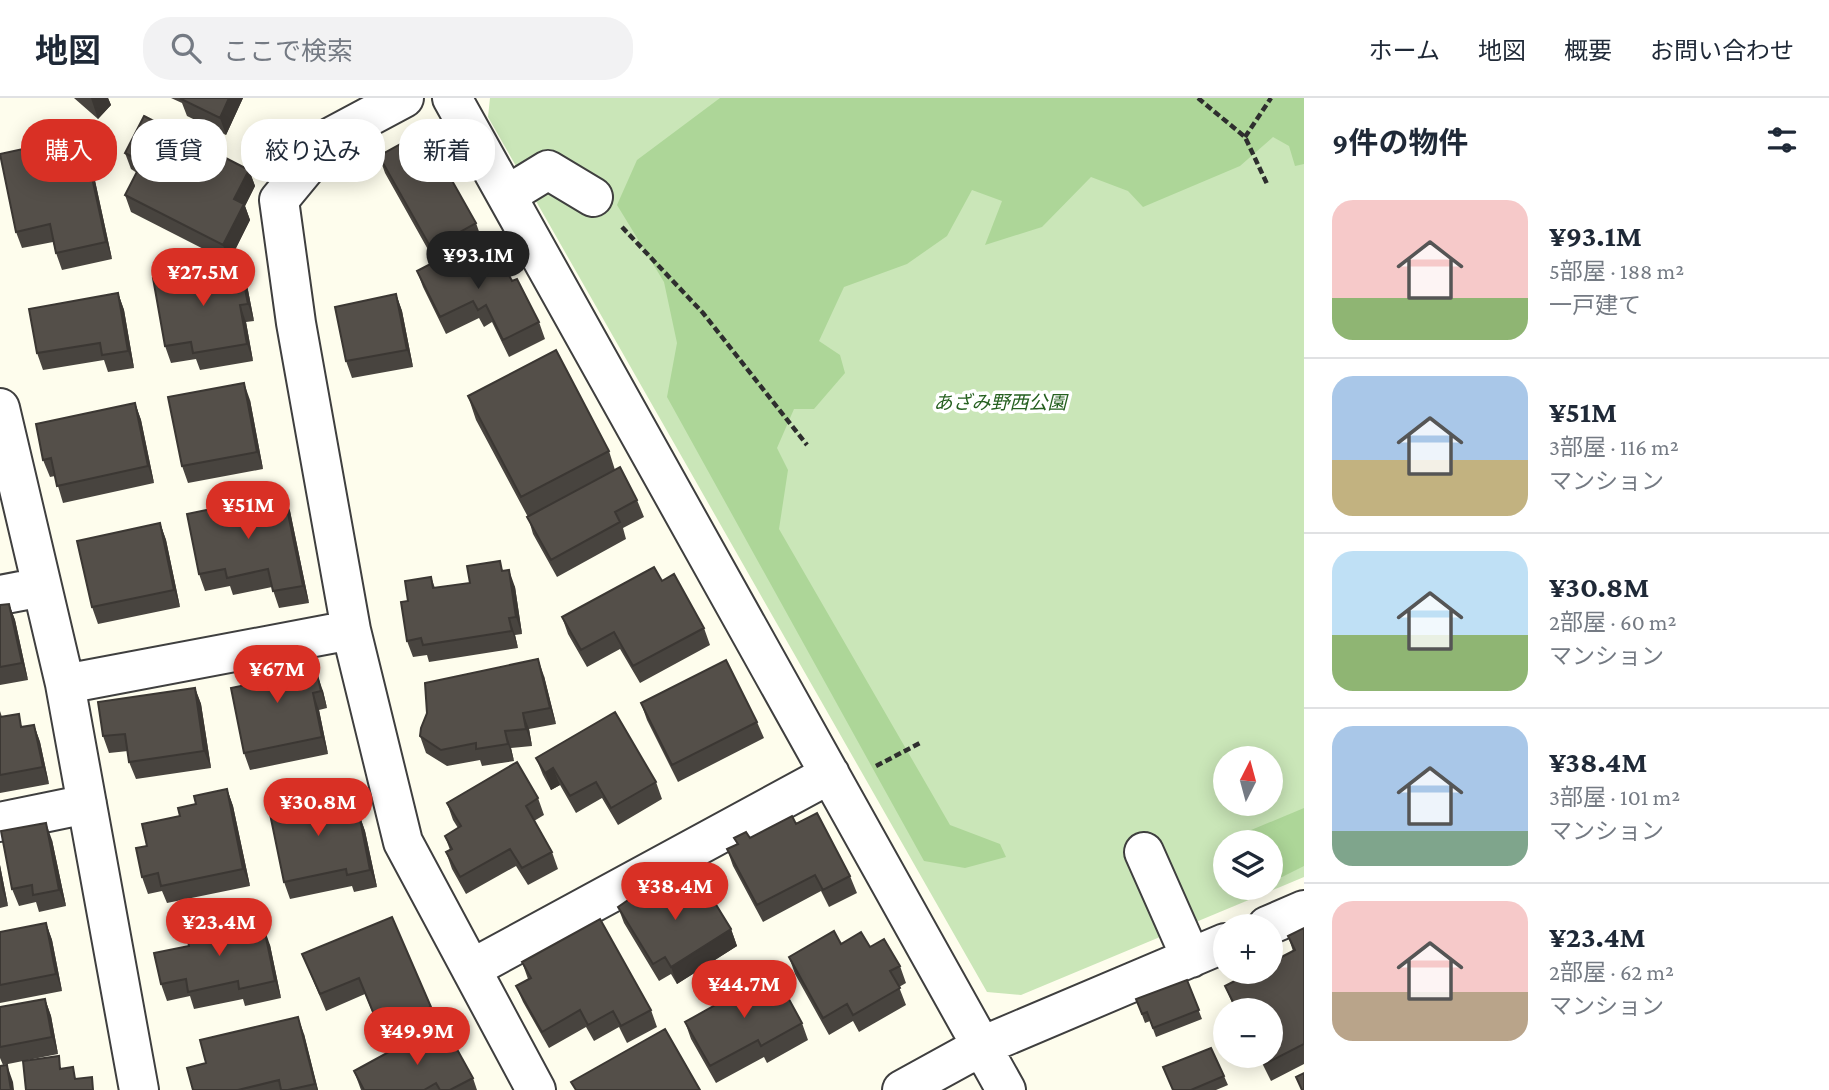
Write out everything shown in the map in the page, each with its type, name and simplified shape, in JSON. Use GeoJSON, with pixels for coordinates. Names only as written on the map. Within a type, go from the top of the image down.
{"type":"FeatureCollection","features":[{"type":"Feature","properties":{"kind":"street"},"geometry":{"type":"LineString","coordinates":[[404,98],[331,137],[279,200],[296,323],[351,630],[403,842],[536,1090]]}},
{"type":"Feature","properties":{"kind":"street"},"geometry":{"type":"LineString","coordinates":[[452,98],[1006,1090]]}},
{"type":"Feature","properties":{"kind":"street"},"geometry":{"type":"LineString","coordinates":[[506,195],[548,170],[593,197]]}},
{"type":"Feature","properties":{"kind":"street"},"geometry":{"type":"LineString","coordinates":[[0,408],[65,684],[139,1090]]}},
{"type":"Feature","properties":{"kind":"street"},"geometry":{"type":"LineString","coordinates":[[0,595],[42,587]]}},
{"type":"Feature","properties":{"kind":"street"},"geometry":{"type":"LineString","coordinates":[[65,684],[351,630]]}},
{"type":"Feature","properties":{"kind":"street"},"geometry":{"type":"LineString","coordinates":[[471,969],[833,780]]}},
{"type":"Feature","properties":{"kind":"street"},"geometry":{"type":"LineString","coordinates":[[0,822],[87,804]]}},
{"type":"Feature","properties":{"kind":"street"},"geometry":{"type":"LineString","coordinates":[[902,1090],[982,1046],[1208,951],[1144,852]]}},
{"type":"Feature","properties":{"kind":"street"},"geometry":{"type":"LineString","coordinates":[[1283,919],[1304,910]]}},
{"type":"Feature","properties":{"kind":"path"},"geometry":{"type":"LineString","coordinates":[[1198,98],[1245,137],[1268,186]]}},
{"type":"Feature","properties":{"kind":"path"},"geometry":{"type":"LineString","coordinates":[[1245,137],[1271,98]]}},
{"type":"Feature","properties":{"kind":"path"},"geometry":{"type":"LineString","coordinates":[[593,197],[703,313],[807,445]]}},
{"type":"Feature","properties":{"kind":"path"},"geometry":{"type":"LineString","coordinates":[[833,780],[922,742]]}},
{"type":"Feature","properties":{"kind":"green space","name":"あざみ野西公園"},"geometry":{"type":"Polygon","coordinates":[[[490,98],[1304,98],[1304,877],[1283,886],[1283,830],[1213,830],[1213,900],[1249,900],[1021,995],[987,992],[495,129],[495,119],[489,119],[490,98]]]}},
{"type":"Feature","properties":{"kind":"green space"},"geometry":{"type":"Polygon","coordinates":[[[720,98],[1304,98],[1304,164],[1295,166],[1289,146],[1273,137],[1240,166],[1143,207],[1128,191],[1091,177],[1042,227],[985,245],[1002,201],[972,190],[947,236],[907,264],[844,287],[819,341],[840,355],[845,373],[814,409],[794,409],[777,448],[788,470],[779,529],[950,825],[1000,844],[1006,857],[965,868],[924,861],[667,397],[677,343],[664,282],[617,205],[637,160],[720,98]]]}},
{"type":"Feature","properties":{"kind":"green space"},"geometry":{"type":"Polygon","coordinates":[[[1304,808],[1304,866],[1283,876],[1283,830],[1251,830],[1304,808]]]}},
{"type":"Feature","properties":{"kind":"building"},"geometry":{"type":"Polygon","coordinates":[[[182,98],[229,98],[220,118],[182,98]]]}},
{"type":"Feature","properties":{"kind":"building"},"geometry":{"type":"Polygon","coordinates":[[[131,141],[131,156],[125,153],[131,141]]]}},
{"type":"Feature","properties":{"kind":"building"},"geometry":{"type":"Polygon","coordinates":[[[399,145],[399,182],[453,182],[476,223],[431,248],[385,167],[385,153],[399,145]]]}},
{"type":"Feature","properties":{"kind":"building"},"geometry":{"type":"Polygon","coordinates":[[[21,149],[21,182],[93,182],[106,242],[56,253],[50,224],[16,232],[0,154],[21,149]]]}},
{"type":"Feature","properties":{"kind":"building"},"geometry":{"type":"Polygon","coordinates":[[[227,159],[241,166],[243,182],[234,199],[244,204],[223,245],[125,195],[132,182],[227,182],[227,159]]]}},
{"type":"Feature","properties":{"kind":"building"},"geometry":{"type":"Polygon","coordinates":[[[465,246],[477,271],[501,260],[512,281],[517,279],[539,322],[503,340],[486,305],[478,310],[473,301],[440,317],[417,271],[465,246]]]}},
{"type":"Feature","properties":{"kind":"building"},"geometry":{"type":"Polygon","coordinates":[[[240,263],[248,304],[240,305],[247,344],[193,353],[191,342],[165,346],[153,278],[240,263]]]}},
{"type":"Feature","properties":{"kind":"building"},"geometry":{"type":"Polygon","coordinates":[[[118,293],[128,351],[102,355],[100,343],[37,353],[29,309],[118,293]]]}},
{"type":"Feature","properties":{"kind":"building"},"geometry":{"type":"Polygon","coordinates":[[[396,294],[407,350],[346,361],[335,307],[396,294]]]}},
{"type":"Feature","properties":{"kind":"building"},"geometry":{"type":"Polygon","coordinates":[[[556,350],[609,451],[521,497],[468,396],[556,350]]]}},
{"type":"Feature","properties":{"kind":"building"},"geometry":{"type":"Polygon","coordinates":[[[244,383],[257,452],[182,466],[168,397],[244,383]]]}},
{"type":"Feature","properties":{"kind":"building"},"geometry":{"type":"Polygon","coordinates":[[[135,403],[148,466],[57,486],[51,458],[43,460],[36,424],[135,403]]]}},
{"type":"Feature","properties":{"kind":"building"},"geometry":{"type":"Polygon","coordinates":[[[620,467],[637,500],[615,512],[620,522],[551,560],[527,517],[620,467]]]}},
{"type":"Feature","properties":{"kind":"building"},"geometry":{"type":"Polygon","coordinates":[[[284,494],[303,586],[273,591],[268,569],[227,578],[225,569],[199,574],[187,514],[284,494]]]}},
{"type":"Feature","properties":{"kind":"building"},"geometry":{"type":"Polygon","coordinates":[[[160,523],[174,590],[92,607],[77,541],[160,523]]]}},
{"type":"Feature","properties":{"kind":"building"},"geometry":{"type":"Polygon","coordinates":[[[500,561],[502,571],[509,570],[516,617],[509,618],[512,631],[423,645],[421,638],[407,641],[401,602],[408,601],[405,581],[431,577],[433,588],[470,583],[467,566],[500,561]]]}},
{"type":"Feature","properties":{"kind":"building"},"geometry":{"type":"Polygon","coordinates":[[[654,567],[662,581],[674,574],[704,628],[633,666],[614,632],[581,650],[562,617],[654,567]]]}},
{"type":"Feature","properties":{"kind":"building"},"geometry":{"type":"Polygon","coordinates":[[[9,604],[22,663],[0,667],[0,605],[9,604]]]}},
{"type":"Feature","properties":{"kind":"building"},"geometry":{"type":"Polygon","coordinates":[[[305,655],[309,675],[317,674],[321,691],[313,693],[322,737],[244,753],[231,688],[246,685],[243,667],[305,655]]]}},
{"type":"Feature","properties":{"kind":"building"},"geometry":{"type":"Polygon","coordinates":[[[538,659],[550,708],[523,713],[526,729],[505,731],[508,744],[476,749],[476,743],[441,750],[420,736],[427,713],[425,683],[538,659]]]}},
{"type":"Feature","properties":{"kind":"building"},"geometry":{"type":"Polygon","coordinates":[[[726,660],[757,722],[672,765],[641,703],[726,660]]]}},
{"type":"Feature","properties":{"kind":"building"},"geometry":{"type":"Polygon","coordinates":[[[195,688],[204,751],[129,762],[125,734],[103,736],[98,702],[195,688]]]}},
{"type":"Feature","properties":{"kind":"building"},"geometry":{"type":"Polygon","coordinates":[[[615,712],[656,782],[611,808],[596,782],[570,796],[553,768],[545,773],[536,758],[615,712]]]}},
{"type":"Feature","properties":{"kind":"building"},"geometry":{"type":"Polygon","coordinates":[[[19,714],[21,727],[34,725],[43,767],[0,775],[0,717],[19,714]]]}},
{"type":"Feature","properties":{"kind":"building"},"geometry":{"type":"Polygon","coordinates":[[[517,762],[538,798],[526,806],[552,852],[522,868],[510,849],[460,877],[446,852],[452,849],[445,836],[461,826],[447,803],[517,762]]]}},
{"type":"Feature","properties":{"kind":"building"},"geometry":{"type":"Polygon","coordinates":[[[227,789],[243,869],[161,886],[158,873],[142,877],[136,848],[147,846],[142,824],[180,816],[178,808],[196,804],[194,796],[227,789]]]}},
{"type":"Feature","properties":{"kind":"building"},"geometry":{"type":"Polygon","coordinates":[[[323,790],[325,803],[341,800],[344,817],[359,814],[370,870],[347,875],[346,869],[284,882],[269,809],[295,803],[293,795],[323,790]]]}},
{"type":"Feature","properties":{"kind":"building"},"geometry":{"type":"Polygon","coordinates":[[[817,813],[850,876],[823,890],[815,875],[757,905],[727,849],[738,844],[734,838],[746,832],[750,838],[792,816],[796,824],[817,813]]]}},
{"type":"Feature","properties":{"kind":"building"},"geometry":{"type":"Polygon","coordinates":[[[46,823],[59,890],[33,895],[32,885],[12,889],[1,831],[46,823]]]}},
{"type":"Feature","properties":{"kind":"building"},"geometry":{"type":"Polygon","coordinates":[[[699,877],[731,929],[671,967],[665,957],[653,964],[618,907],[637,894],[643,903],[674,884],[677,891],[699,877]]]}},
{"type":"Feature","properties":{"kind":"building"},"geometry":{"type":"Polygon","coordinates":[[[392,917],[431,1007],[380,1029],[359,978],[320,994],[302,954],[392,917]]]}},
{"type":"Feature","properties":{"kind":"building"},"geometry":{"type":"Polygon","coordinates":[[[600,919],[651,1010],[621,1026],[613,1011],[588,1025],[580,1010],[542,1032],[516,986],[531,978],[522,962],[600,919]]]}},
{"type":"Feature","properties":{"kind":"building"},"geometry":{"type":"Polygon","coordinates":[[[226,921],[227,928],[253,922],[255,931],[264,928],[275,981],[239,989],[238,981],[188,992],[186,979],[161,984],[154,953],[189,946],[186,930],[226,921]]]}},
{"type":"Feature","properties":{"kind":"building"},"geometry":{"type":"Polygon","coordinates":[[[46,923],[56,974],[0,985],[0,932],[46,923]]]}},
{"type":"Feature","properties":{"kind":"building"},"geometry":{"type":"Polygon","coordinates":[[[1304,928],[1304,1044],[1283,1055],[1283,998],[1231,998],[1225,986],[1283,984],[1283,956],[1295,950],[1288,936],[1304,928]]]}},
{"type":"Feature","properties":{"kind":"building"},"geometry":{"type":"Polygon","coordinates":[[[834,931],[841,944],[861,932],[870,947],[884,939],[900,966],[890,971],[900,988],[853,1015],[847,1004],[823,1018],[789,957],[834,931]]]}},
{"type":"Feature","properties":{"kind":"building"},"geometry":{"type":"Polygon","coordinates":[[[774,972],[802,1023],[761,1046],[758,1040],[710,1066],[685,1022],[774,972]]]}},
{"type":"Feature","properties":{"kind":"building"},"geometry":{"type":"Polygon","coordinates":[[[1187,980],[1199,1010],[1153,1028],[1147,1012],[1142,1014],[1136,999],[1187,980]]]}},
{"type":"Feature","properties":{"kind":"building"},"geometry":{"type":"Polygon","coordinates":[[[45,999],[52,1037],[0,1047],[0,1007],[45,999]]]}},
{"type":"Feature","properties":{"kind":"building"},"geometry":{"type":"Polygon","coordinates":[[[298,1017],[315,1084],[281,1090],[279,1080],[238,1090],[193,1090],[187,1068],[206,1063],[200,1040],[298,1017]]]}},
{"type":"Feature","properties":{"kind":"building"},"geometry":{"type":"Polygon","coordinates":[[[665,1029],[700,1090],[576,1090],[571,1082],[665,1029]]]}},
{"type":"Feature","properties":{"kind":"building"},"geometry":{"type":"Polygon","coordinates":[[[427,1031],[433,1041],[448,1033],[473,1078],[450,1090],[440,1090],[436,1083],[424,1090],[364,1090],[354,1071],[427,1031]]]}},
{"type":"Feature","properties":{"kind":"building"},"geometry":{"type":"Polygon","coordinates":[[[1211,1048],[1213,1068],[1220,1068],[1224,1076],[1191,1090],[1173,1090],[1163,1067],[1211,1048]]]}},
{"type":"Feature","properties":{"kind":"building"},"geometry":{"type":"Polygon","coordinates":[[[59,1056],[60,1069],[73,1067],[75,1079],[92,1077],[93,1090],[26,1090],[23,1061],[59,1056]]]}},
{"type":"Feature","properties":{"kind":"building"},"geometry":{"type":"Polygon","coordinates":[[[7,1065],[11,1090],[0,1090],[0,1066],[7,1065]]]}},
{"type":"Feature","properties":{"kind":"building"},"geometry":{"type":"Polygon","coordinates":[[[1304,1073],[1304,1090],[1302,1090],[1296,1077],[1304,1073]]]}}]}
